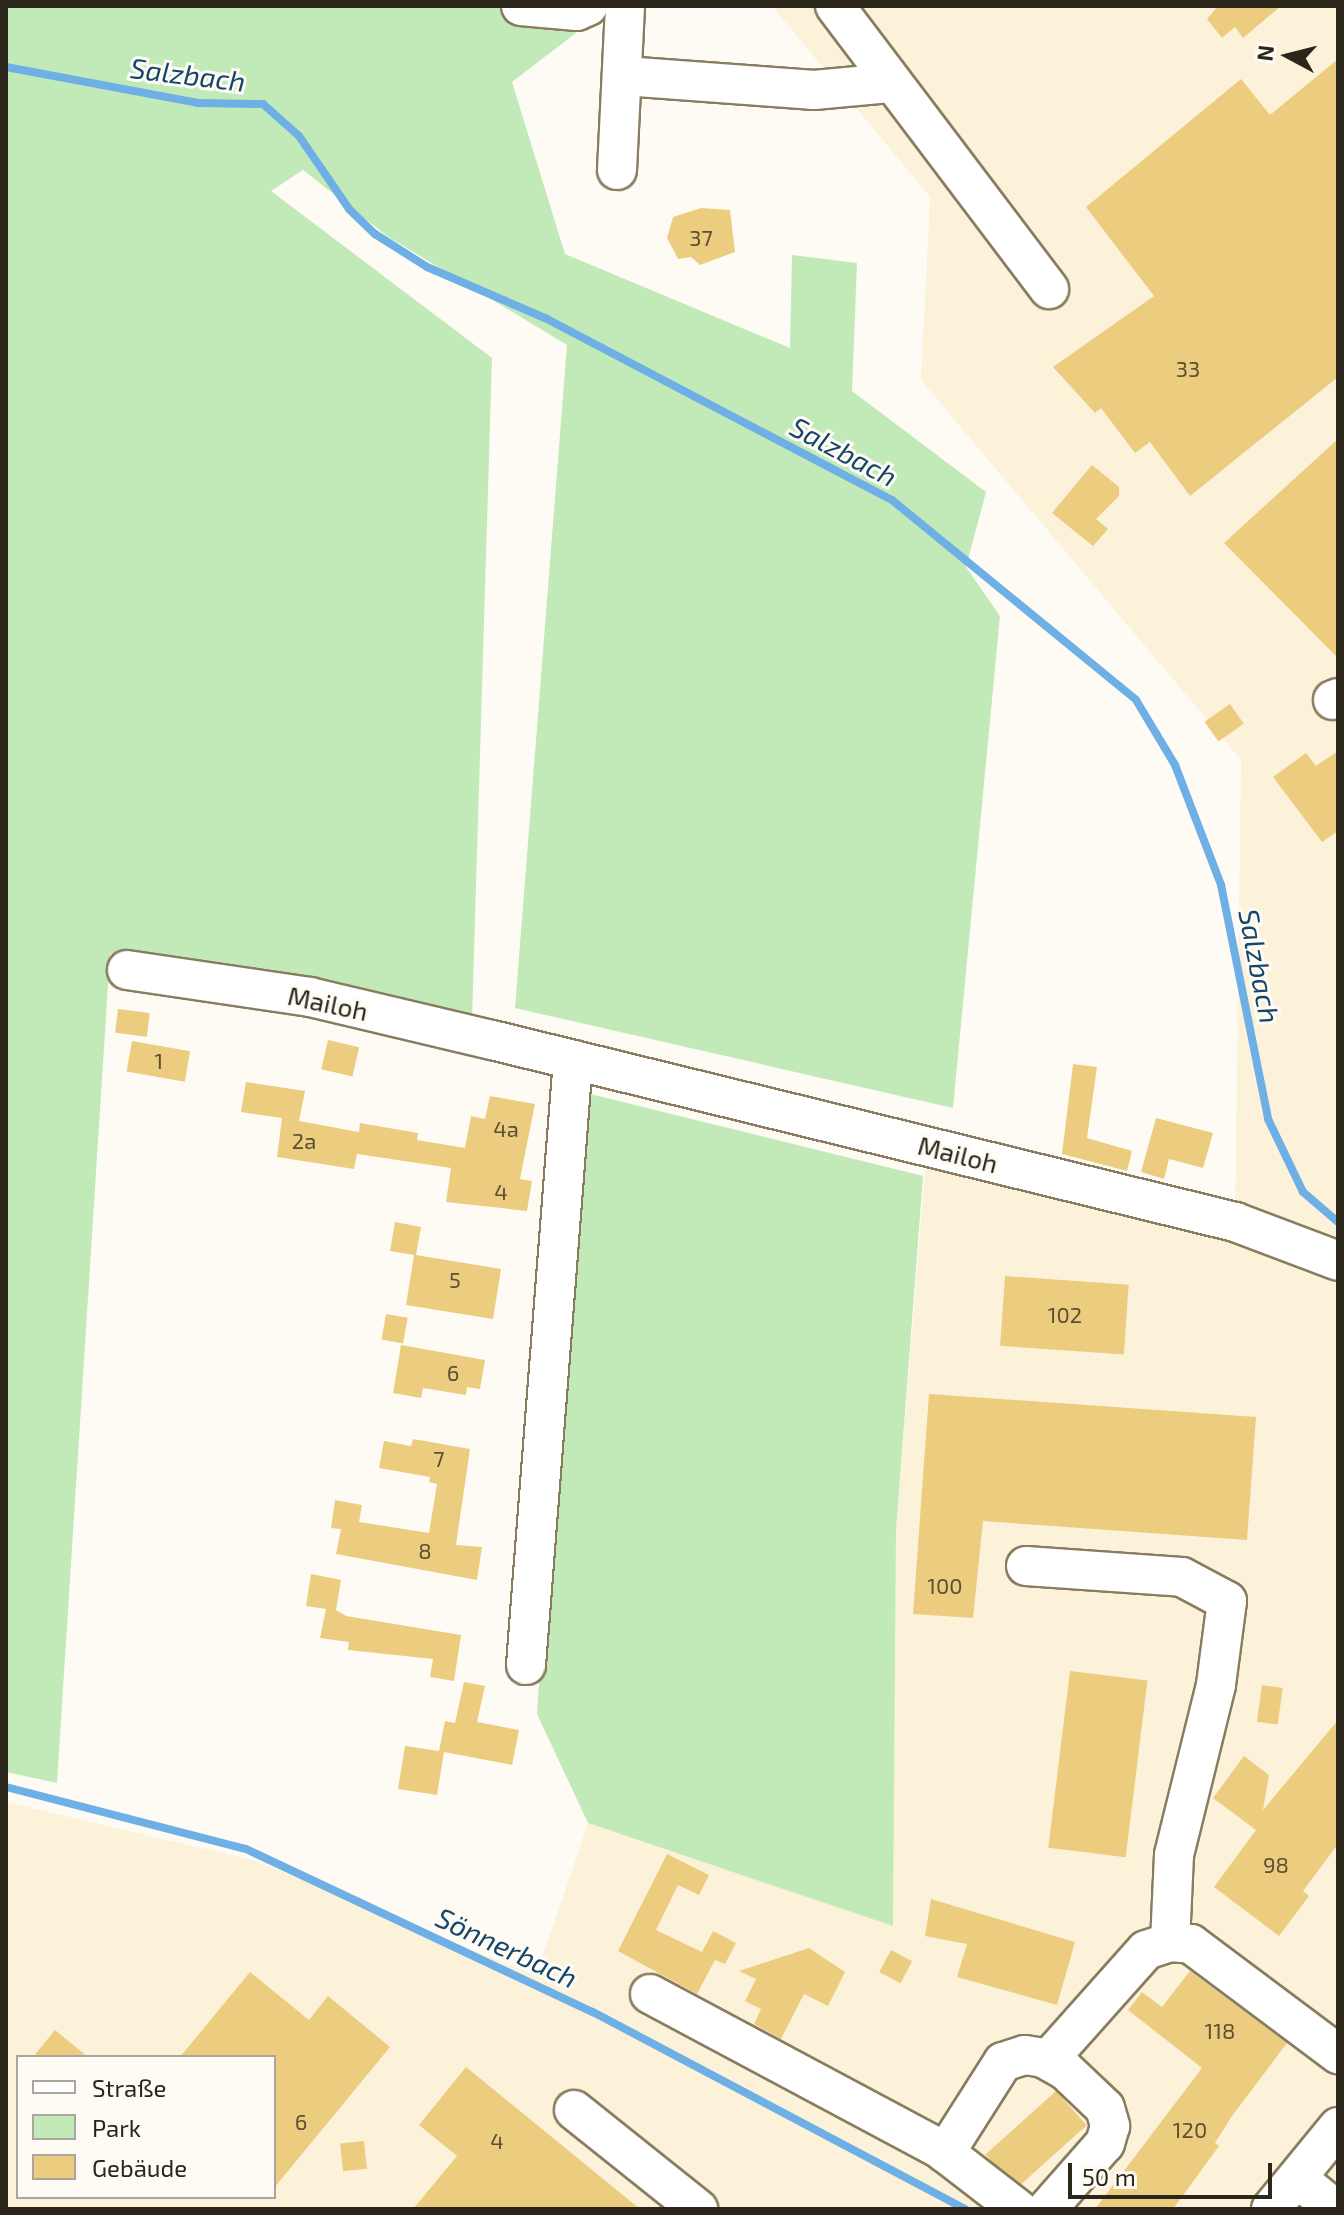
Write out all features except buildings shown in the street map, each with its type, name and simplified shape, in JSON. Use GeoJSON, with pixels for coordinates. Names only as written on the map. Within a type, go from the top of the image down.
{"type":"FeatureCollection","features":[{"type":"Feature","properties":{"kind":"street"},"geometry":{"type":"LineString","coordinates":[[521,6],[577,11],[588,6]]}},
{"type":"Feature","properties":{"kind":"street"},"geometry":{"type":"LineString","coordinates":[[617,170],[624,76],[625,6]]}},
{"type":"Feature","properties":{"kind":"street"},"geometry":{"type":"LineString","coordinates":[[835,6],[890,83],[1049,289]]}},
{"type":"Feature","properties":{"kind":"street"},"geometry":{"type":"LineString","coordinates":[[624,76],[814,90],[890,83]]}},
{"type":"Feature","properties":{"kind":"street","name":"Mailoh"},"geometry":{"type":"LineString","coordinates":[[127,970],[310,997],[573,1060],[1235,1222],[1338,1261]]}},
{"type":"Feature","properties":{"kind":"street"},"geometry":{"type":"LineString","coordinates":[[526,1665],[573,1060]]}},
{"type":"Feature","properties":{"kind":"street"},"geometry":{"type":"LineString","coordinates":[[1026,1566],[1182,1577],[1227,1601],[1216,1685],[1174,1855],[1170,1942]]}},
{"type":"Feature","properties":{"kind":"street"},"geometry":{"type":"LineString","coordinates":[[1048,2060],[1146,1950],[1170,1942],[1191,1944],[1338,2054]]}},
{"type":"Feature","properties":{"kind":"street"},"geometry":{"type":"LineString","coordinates":[[650,1994],[945,2153],[1018,2209]]}},
{"type":"Feature","properties":{"kind":"street"},"geometry":{"type":"LineString","coordinates":[[945,2153],[1003,2062],[1025,2055],[1048,2060],[1105,2108],[1110,2126],[1105,2143],[1047,2209]]}},
{"type":"Feature","properties":{"kind":"street"},"geometry":{"type":"LineString","coordinates":[[574,2110],[698,2209]]}},
{"type":"Feature","properties":{"kind":"street"},"geometry":{"type":"LineString","coordinates":[[1271,2209],[1338,2127]]}},
{"type":"Feature","properties":{"kind":"street"},"geometry":{"type":"LineString","coordinates":[[1297,2178],[1335,2209]]}},
{"type":"Feature","properties":{"kind":"shaded area"},"geometry":{"type":"Polygon","coordinates":[[[772,6],[1338,6],[1338,2209],[6,2209],[6,1802],[256,1861],[536,1976],[588,1823],[893,1925],[896,1530],[927,1146],[1235,1221],[1241,760],[921,380],[930,197],[772,6]]]}},
{"type":"Feature","properties":{"kind":"green space"},"geometry":{"type":"Polygon","coordinates":[[[6,6],[611,6],[512,82],[565,254],[790,348],[792,255],[857,263],[852,391],[986,492],[966,567],[1000,616],[953,1108],[515,1008],[567,345],[387,236],[303,170],[271,191],[492,358],[472,1019],[110,954],[57,1783],[6,1772],[6,6]]]}},
{"type":"Feature","properties":{"kind":"green space"},"geometry":{"type":"Polygon","coordinates":[[[578,1091],[923,1176],[896,1530],[893,1926],[588,1823],[537,1714],[578,1091]]]}},
{"type":"Feature","properties":{"kind":"waterway","name":"Salzbach"},"geometry":{"type":"LineString","coordinates":[[6,67],[198,103],[263,104],[299,136],[349,209],[375,234],[427,267],[547,319],[892,500],[1136,700],[1175,765],[1221,885],[1268,1119],[1303,1192],[1338,1222]]}},
{"type":"Feature","properties":{"kind":"waterway","name":"Sönnerbach"},"geometry":{"type":"LineString","coordinates":[[6,1787],[246,1849],[593,2012],[965,2209]]}}]}
